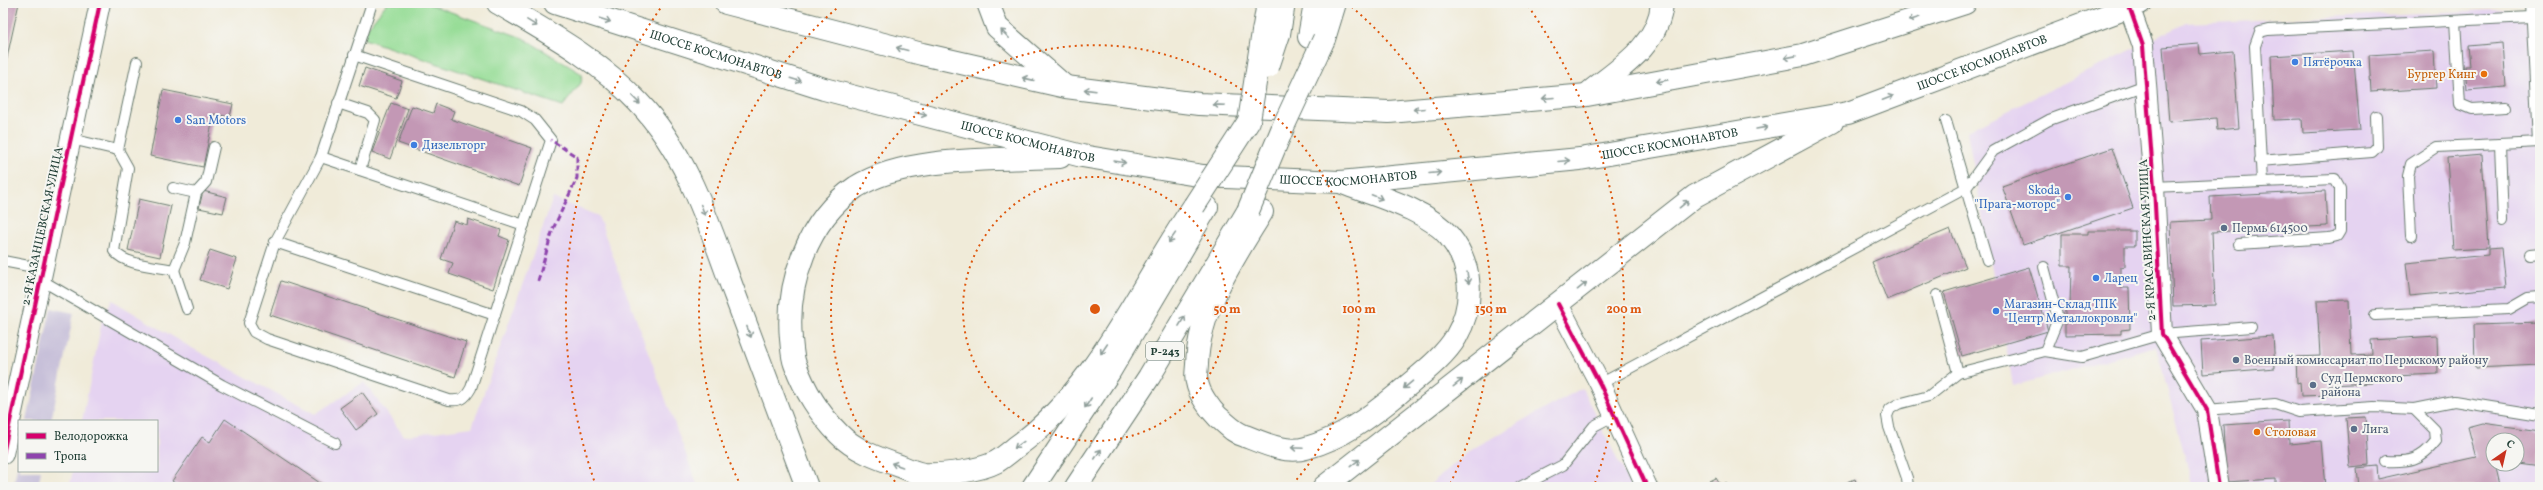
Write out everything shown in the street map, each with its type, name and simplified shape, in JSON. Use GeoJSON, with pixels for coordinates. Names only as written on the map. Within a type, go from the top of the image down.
{"type":"FeatureCollection","features":[{"type":"Feature","properties":{"kind":"main road"},"geometry":{"type":"LineString","coordinates":[[498,3],[592,62],[638,102],[662,130],[703,210],[807,487]]}},
{"type":"Feature","properties":{"kind":"main road","name":"ШОССЕ КОСМОНАВТОВ"},"geometry":{"type":"LineString","coordinates":[[555,3],[824,89],[1082,156],[1203,176],[1340,182],[1580,159],[1848,113],[2135,5]]}},
{"type":"Feature","properties":{"kind":"main road"},"geometry":{"type":"LineString","coordinates":[[726,3],[922,54],[1066,87],[1199,104],[1388,112],[1587,95],[1803,55],[1965,3]]}},
{"type":"Feature","properties":{"kind":"main road"},"geometry":{"type":"LineString","coordinates":[[988,3],[997,27],[1066,87]]}},
{"type":"Feature","properties":{"kind":"main road"},"geometry":{"type":"LineString","coordinates":[[1268,3],[1271,33]]}},
{"type":"Feature","properties":{"kind":"main road"},"geometry":{"type":"LineString","coordinates":[[1082,156],[937,163],[892,172],[856,188],[828,214],[805,248],[792,285],[790,322],[794,362],[813,402],[840,436],[876,458],[922,474],[959,472],[995,462],[1042,429],[1076,392],[1111,340],[1166,247],[1200,207],[1249,120],[1271,33],[1284,3]]}},
{"type":"Feature","properties":{"kind":"main road"},"geometry":{"type":"LineString","coordinates":[[1315,3],[1316,38]]}},
{"type":"Feature","properties":{"kind":"main road"},"geometry":{"type":"LineString","coordinates":[[1316,38],[1335,3]]}},
{"type":"Feature","properties":{"kind":"main road"},"geometry":{"type":"LineString","coordinates":[[1587,95],[1640,53],[1652,34],[1661,12],[1662,3]]}},
{"type":"Feature","properties":{"kind":"main road","name":"Р-243"},"geometry":{"type":"LineString","coordinates":[[1076,487],[1255,212],[1284,125],[1316,38]]}},
{"type":"Feature","properties":{"kind":"main road"},"geometry":{"type":"LineString","coordinates":[[1324,487],[1695,196],[1848,113]]}},
{"type":"Feature","properties":{"kind":"main road"},"geometry":{"type":"LineString","coordinates":[[1255,212],[1236,255],[1209,309],[1198,345],[1196,382],[1211,410],[1236,434],[1274,447],[1304,449],[1337,436],[1364,422],[1426,370],[1456,338],[1468,309],[1469,279],[1461,253],[1448,235],[1422,215],[1340,182]]}},
{"type":"Feature","properties":{"kind":"main road","name":"Р-243"},"geometry":{"type":"LineString","coordinates":[[1033,487],[1110,371],[1200,207]]}},
{"type":"Feature","properties":{"kind":"street","name":"2-Я КАЗАНЦЕВСКАЯ УЛИЦА"},"geometry":{"type":"LineString","coordinates":[[3,454],[100,3]]}},
{"type":"Feature","properties":{"kind":"street","name":"2-Я КРАСАВИНСКАЯ УЛИЦА"},"geometry":{"type":"LineString","coordinates":[[2135,5],[2140,32],[2146,85],[2154,187],[2162,334],[2207,410],[2219,487]]}},
{"type":"Feature","properties":{"kind":"street"},"geometry":{"type":"LineString","coordinates":[[1558,304],[1600,384],[1647,487]]}},
{"type":"Feature","properties":{"kind":"lane"},"geometry":{"type":"LineString","coordinates":[[354,55],[521,111],[535,120],[551,140],[551,146],[495,315],[466,397],[459,401],[449,400],[267,339],[254,332],[249,323],[275,242],[321,157],[338,103],[354,55],[372,3]]}},
{"type":"Feature","properties":{"kind":"lane"},"geometry":{"type":"LineString","coordinates":[[2411,236],[2408,176],[2411,164],[2436,147],[2539,142],[2531,3]]}},
{"type":"Feature","properties":{"kind":"lane"},"geometry":{"type":"LineString","coordinates":[[2262,182],[2254,46],[2260,32],[2268,30],[2531,17]]}},
{"type":"Feature","properties":{"kind":"lane"},"geometry":{"type":"LineString","coordinates":[[2455,20],[2460,104],[2472,109],[2506,107]]}},
{"type":"Feature","properties":{"kind":"lane"},"geometry":{"type":"LineString","coordinates":[[137,62],[118,150],[128,168],[114,251],[118,256],[127,260],[174,270]]}},
{"type":"Feature","properties":{"kind":"lane"},"geometry":{"type":"LineString","coordinates":[[1600,384],[1966,188],[1993,151],[2049,120],[2146,85]]}},
{"type":"Feature","properties":{"kind":"lane"},"geometry":{"type":"LineString","coordinates":[[338,103],[368,113],[375,120],[360,170]]}},
{"type":"Feature","properties":{"kind":"lane"},"geometry":{"type":"LineString","coordinates":[[2260,161],[2372,152],[2377,147],[2376,116]]}},
{"type":"Feature","properties":{"kind":"lane"},"geometry":{"type":"LineString","coordinates":[[1946,121],[1987,260]]}},
{"type":"Feature","properties":{"kind":"lane"},"geometry":{"type":"LineString","coordinates":[[71,139],[118,150]]}},
{"type":"Feature","properties":{"kind":"lane"},"geometry":{"type":"LineString","coordinates":[[2500,144],[2503,221]]}},
{"type":"Feature","properties":{"kind":"lane"},"geometry":{"type":"LineString","coordinates":[[187,309],[174,270],[185,243],[196,193],[206,182],[214,147]]}},
{"type":"Feature","properties":{"kind":"lane"},"geometry":{"type":"LineString","coordinates":[[321,157],[524,225]]}},
{"type":"Feature","properties":{"kind":"lane"},"geometry":{"type":"LineString","coordinates":[[2154,187],[2334,179],[2340,188],[2340,231],[2337,236],[2329,238],[2239,244]]}},
{"type":"Feature","properties":{"kind":"lane"},"geometry":{"type":"LineString","coordinates":[[173,188],[196,193]]}},
{"type":"Feature","properties":{"kind":"lane"},"geometry":{"type":"LineString","coordinates":[[275,242],[495,315]]}},
{"type":"Feature","properties":{"kind":"lane"},"geometry":{"type":"LineString","coordinates":[[3,260],[42,275],[222,385],[335,443]]}},
{"type":"Feature","properties":{"kind":"lane"},"geometry":{"type":"LineString","coordinates":[[2044,267],[2058,319],[2045,351]]}},
{"type":"Feature","properties":{"kind":"lane"},"geometry":{"type":"LineString","coordinates":[[1937,295],[1958,373]]}},
{"type":"Feature","properties":{"kind":"lane"},"geometry":{"type":"LineString","coordinates":[[2375,314],[2510,309],[2528,298],[2540,297]]}},
{"type":"Feature","properties":{"kind":"lane"},"geometry":{"type":"LineString","coordinates":[[1908,487],[1907,478],[1889,427],[1887,416],[1890,409],[1898,404],[1930,396],[1958,373],[2045,351],[2082,357],[2162,334],[2251,327]]}},
{"type":"Feature","properties":{"kind":"lane"},"geometry":{"type":"LineString","coordinates":[[2207,410],[2275,404],[2299,412],[2374,407],[2414,409],[2454,401],[2540,415]]}},
{"type":"Feature","properties":{"kind":"lane"},"geometry":{"type":"LineString","coordinates":[[2385,461],[2409,462],[2428,451],[2436,442],[2435,430],[2414,409]]}},
{"type":"Feature","properties":{"kind":"lane"},"geometry":{"type":"LineString","coordinates":[[1520,487],[1563,465],[1594,426],[1615,415]]}},
{"type":"Feature","properties":{"kind":"shaded area"},"geometry":{"type":"Polygon","coordinates":[[[2540,8],[2540,487],[2193,487],[2156,346],[2013,386],[1967,131],[2186,23],[2540,8]]]}},
{"type":"Feature","properties":{"kind":"shaded area"},"geometry":{"type":"Polygon","coordinates":[[[553,198],[598,216],[698,487],[69,487],[73,472],[158,472],[158,420],[82,420],[103,316],[112,300],[190,347],[315,414],[364,382],[404,436],[472,427],[553,198]]]}},
{"type":"Feature","properties":{"kind":"shaded area"},"geometry":{"type":"Polygon","coordinates":[[[51,308],[74,313],[51,420],[27,420],[51,308]]]}},
{"type":"Feature","properties":{"kind":"shaded area"},"geometry":{"type":"Polygon","coordinates":[[[1582,388],[1631,487],[1427,487],[1472,449],[1582,388]]]}},
{"type":"Feature","properties":{"kind":"shaded area"},"geometry":{"type":"Polygon","coordinates":[[[18,464],[18,472],[41,472],[38,487],[13,487],[18,464]]]}},
{"type":"Feature","properties":{"kind":"green space"},"geometry":{"type":"Polygon","coordinates":[[[387,3],[426,3],[523,38],[582,74],[581,83],[563,106],[364,39],[368,27],[387,3]]]}},
{"type":"Feature","properties":{"kind":"building"},"geometry":{"type":"Polygon","coordinates":[[[3,3],[19,3],[4,71],[3,71],[3,3]]]}},
{"type":"Feature","properties":{"kind":"building"},"geometry":{"type":"Polygon","coordinates":[[[2503,43],[2506,87],[2467,90],[2465,66],[2470,66],[2468,46],[2503,43]]]}},
{"type":"Feature","properties":{"kind":"building"},"geometry":{"type":"Polygon","coordinates":[[[2199,44],[2200,54],[2233,51],[2239,128],[2217,130],[2216,118],[2169,122],[2163,47],[2199,44]]]}},
{"type":"Feature","properties":{"kind":"building"},"geometry":{"type":"Polygon","coordinates":[[[2353,51],[2360,130],[2303,133],[2302,119],[2274,120],[2271,56],[2353,51]]]}},
{"type":"Feature","properties":{"kind":"building"},"geometry":{"type":"Polygon","coordinates":[[[2434,51],[2436,88],[2371,92],[2369,55],[2434,51]]]}},
{"type":"Feature","properties":{"kind":"building"},"geometry":{"type":"Polygon","coordinates":[[[365,68],[402,81],[396,98],[359,86],[365,68]]]}},
{"type":"Feature","properties":{"kind":"building"},"geometry":{"type":"Polygon","coordinates":[[[163,90],[233,104],[230,117],[214,114],[203,167],[150,156],[163,90]]]}},
{"type":"Feature","properties":{"kind":"building"},"geometry":{"type":"Polygon","coordinates":[[[391,103],[408,109],[390,159],[372,152],[391,103]]]}},
{"type":"Feature","properties":{"kind":"building"},"geometry":{"type":"Polygon","coordinates":[[[436,104],[454,111],[451,119],[532,148],[519,186],[398,143],[412,106],[433,113],[436,104]]]}},
{"type":"Feature","properties":{"kind":"building","name":"Skoda \"Прага-моторс\""},"geometry":{"type":"Polygon","coordinates":[[[2112,148],[2133,208],[2023,245],[2002,186],[2112,148]]]}},
{"type":"Feature","properties":{"kind":"building"},"geometry":{"type":"Polygon","coordinates":[[[2482,155],[2488,248],[2453,250],[2447,158],[2482,155]]]}},
{"type":"Feature","properties":{"kind":"building"},"geometry":{"type":"Polygon","coordinates":[[[203,191],[227,197],[223,213],[199,208],[203,191]]]}},
{"type":"Feature","properties":{"kind":"building"},"geometry":{"type":"Polygon","coordinates":[[[2325,191],[2327,226],[2212,232],[2215,305],[2173,306],[2170,222],[2211,220],[2210,197],[2325,191]]]}},
{"type":"Feature","properties":{"kind":"building"},"geometry":{"type":"Polygon","coordinates":[[[139,199],[171,206],[160,257],[128,250],[139,199]]]}},
{"type":"Feature","properties":{"kind":"building"},"geometry":{"type":"Polygon","coordinates":[[[468,219],[501,230],[499,236],[509,240],[493,289],[449,274],[453,263],[441,259],[454,221],[467,225],[468,219]]]}},
{"type":"Feature","properties":{"kind":"building"},"geometry":{"type":"Polygon","coordinates":[[[1950,229],[1966,267],[1887,300],[1872,262],[1950,229]]]}},
{"type":"Feature","properties":{"kind":"building"},"geometry":{"type":"Polygon","coordinates":[[[2088,231],[2135,231],[2135,246],[2125,246],[2125,266],[2121,267],[2121,288],[2129,288],[2130,329],[2121,330],[2121,334],[2065,335],[2065,310],[2070,308],[2071,266],[2062,266],[2062,234],[2088,234],[2088,231]]]}},
{"type":"Feature","properties":{"kind":"building"},"geometry":{"type":"Polygon","coordinates":[[[2502,248],[2506,287],[2410,296],[2406,263],[2488,255],[2488,249],[2502,248]]]}},
{"type":"Feature","properties":{"kind":"building"},"geometry":{"type":"Polygon","coordinates":[[[210,250],[237,259],[227,289],[200,280],[210,250]]]}},
{"type":"Feature","properties":{"kind":"building","name":"Магазин-Склад ТПК \"Центр Металлокровли\""},"geometry":{"type":"Polygon","coordinates":[[[2029,267],[2048,331],[1962,356],[1944,292],[2029,267]]]}},
{"type":"Feature","properties":{"kind":"building"},"geometry":{"type":"Polygon","coordinates":[[[281,281],[466,342],[455,377],[270,315],[281,281]]]}},
{"type":"Feature","properties":{"kind":"building"},"geometry":{"type":"Polygon","coordinates":[[[2349,300],[2351,355],[2372,354],[2371,340],[2437,336],[2438,374],[2372,377],[2372,383],[2328,385],[2329,395],[2301,396],[2300,382],[2297,383],[2296,357],[2320,356],[2317,301],[2349,300]]]}},
{"type":"Feature","properties":{"kind":"building"},"geometry":{"type":"Polygon","coordinates":[[[2540,323],[2540,365],[2475,368],[2474,325],[2540,323]]]}},
{"type":"Feature","properties":{"kind":"building"},"geometry":{"type":"Polygon","coordinates":[[[2273,336],[2275,368],[2203,374],[2201,341],[2273,336]]]}},
{"type":"Feature","properties":{"kind":"building"},"geometry":{"type":"Polygon","coordinates":[[[362,392],[378,414],[356,430],[340,408],[362,392]]]}},
{"type":"Feature","properties":{"kind":"building"},"geometry":{"type":"Polygon","coordinates":[[[2366,417],[2369,465],[2350,467],[2346,418],[2366,417]]]}},
{"type":"Feature","properties":{"kind":"building"},"geometry":{"type":"Polygon","coordinates":[[[225,419],[326,487],[180,487],[172,481],[202,437],[210,442],[225,419]]]}},
{"type":"Feature","properties":{"kind":"building"},"geometry":{"type":"Polygon","coordinates":[[[2288,421],[2289,444],[2321,441],[2325,487],[2276,487],[2276,479],[2226,482],[2223,425],[2288,421]]]}},
{"type":"Feature","properties":{"kind":"building"},"geometry":{"type":"Polygon","coordinates":[[[2483,423],[2540,431],[2540,467],[2525,465],[2525,432],[2485,432],[2485,472],[2497,472],[2500,485],[2491,487],[2359,487],[2357,468],[2377,466],[2378,479],[2476,457],[2468,427],[2483,423]]]}},
{"type":"Feature","properties":{"kind":"building"},"geometry":{"type":"Polygon","coordinates":[[[1716,478],[1721,486],[1727,483],[1730,487],[1698,487],[1716,478]]]}},
{"type":"Feature","properties":{"kind":"building"},"geometry":{"type":"Polygon","coordinates":[[[1855,479],[1858,487],[1836,487],[1855,479]]]}},
{"type":"Feature","properties":{"kind":"marked path"},"geometry":{"type":"LineString","coordinates":[[538,281],[553,229],[577,178],[577,157],[551,140]]}},
{"type":"Feature","properties":{"kind":"cycle path"},"geometry":{"type":"LineString","coordinates":[[3,454],[100,3]]}},
{"type":"Feature","properties":{"kind":"cycle path"},"geometry":{"type":"LineString","coordinates":[[2129,6],[2143,46],[2154,187],[2162,334],[2207,410],[2219,487]]}},
{"type":"Feature","properties":{"kind":"cycle path"},"geometry":{"type":"LineString","coordinates":[[1558,304],[1600,384],[1647,487]]}},
{"type":"Feature","properties":{"kind":"place","name":"Пятёрочка"},"geometry":{"type":"Point","coordinates":[2295,62]}},
{"type":"Feature","properties":{"kind":"place","name":"Бургер Кинг"},"geometry":{"type":"Point","coordinates":[2484,74]}},
{"type":"Feature","properties":{"kind":"place","name":"San Motors"},"geometry":{"type":"Point","coordinates":[178,120]}},
{"type":"Feature","properties":{"kind":"place","name":"Дизельторг"},"geometry":{"type":"Point","coordinates":[414,145]}},
{"type":"Feature","properties":{"kind":"place","name":"Skoda \"Прага-моторс\""},"geometry":{"type":"Point","coordinates":[2068,197]}},
{"type":"Feature","properties":{"kind":"place","name":"Пермь 614500"},"geometry":{"type":"Point","coordinates":[2224,228]}},
{"type":"Feature","properties":{"kind":"place","name":"Ларец"},"geometry":{"type":"Point","coordinates":[2096,278]}},
{"type":"Feature","properties":{"kind":"place","name":"Магазин-Склад ТПК \"Центр Металлокровли\""},"geometry":{"type":"Point","coordinates":[1996,311]}},
{"type":"Feature","properties":{"kind":"place","name":"Военный комиссариат по Пермскому району"},"geometry":{"type":"Point","coordinates":[2236,360]}},
{"type":"Feature","properties":{"kind":"place","name":"Суд Пермского района"},"geometry":{"type":"Point","coordinates":[2313,385]}},
{"type":"Feature","properties":{"kind":"place","name":"Лига"},"geometry":{"type":"Point","coordinates":[2354,429]}},
{"type":"Feature","properties":{"kind":"place","name":"Столовая"},"geometry":{"type":"Point","coordinates":[2257,432]}}]}
